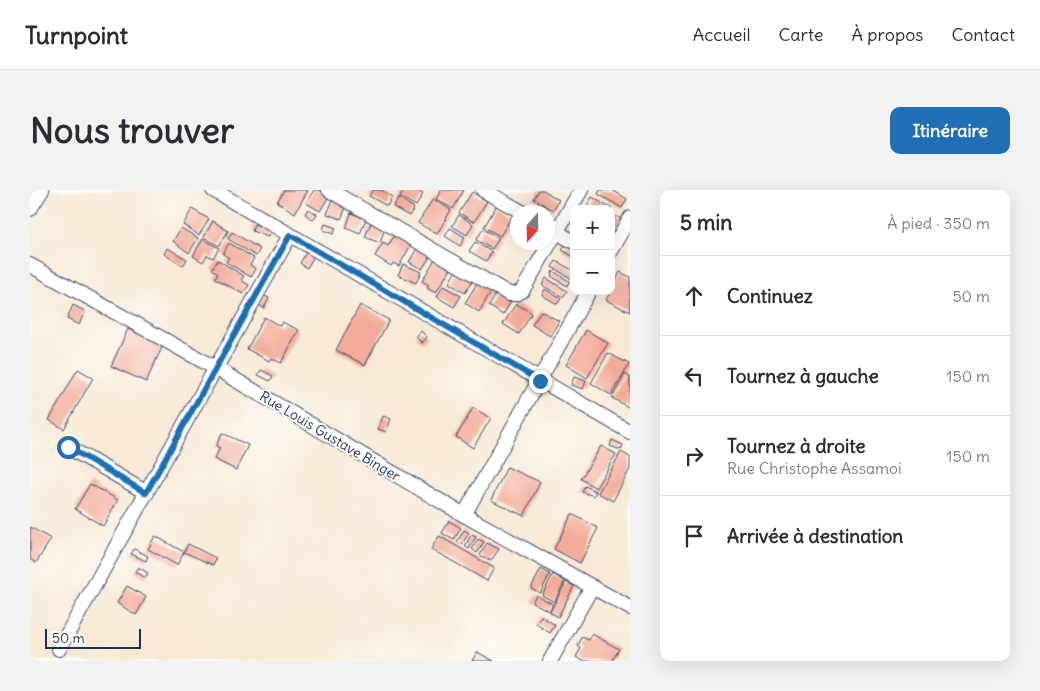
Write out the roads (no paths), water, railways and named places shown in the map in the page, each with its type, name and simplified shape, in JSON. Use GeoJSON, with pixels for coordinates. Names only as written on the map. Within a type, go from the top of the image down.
{"type":"FeatureCollection","features":[{"type":"Feature","properties":{"kind":"street"},"geometry":{"type":"LineString","coordinates":[[30,209],[42,190]]}},
{"type":"Feature","properties":{"kind":"street"},"geometry":{"type":"LineString","coordinates":[[213,190],[630,432]]}},
{"type":"Feature","properties":{"kind":"street"},"geometry":{"type":"LineString","coordinates":[[329,190],[509,294],[516,294],[522,291],[542,250]]}},
{"type":"Feature","properties":{"kind":"street"},"geometry":{"type":"LineString","coordinates":[[483,190],[510,205]]}},
{"type":"Feature","properties":{"kind":"street"},"geometry":{"type":"LineString","coordinates":[[555,225],[581,190]]}},
{"type":"Feature","properties":{"kind":"street"},"geometry":{"type":"LineString","coordinates":[[612,250],[630,218]]}},
{"type":"Feature","properties":{"kind":"street"},"geometry":{"type":"LineString","coordinates":[[555,231],[570,240]]}},
{"type":"Feature","properties":{"kind":"street"},"geometry":{"type":"LineString","coordinates":[[59,649],[290,235]]}},
{"type":"Feature","properties":{"kind":"street","name":"Rue Louis Gustave Binger"},"geometry":{"type":"LineString","coordinates":[[30,265],[217,368],[464,515],[630,608]]}},
{"type":"Feature","properties":{"kind":"street"},"geometry":{"type":"LineString","coordinates":[[464,515],[587,295]]}},
{"type":"Feature","properties":{"kind":"street"},"geometry":{"type":"LineString","coordinates":[[68,447],[146,493]]}},
{"type":"Feature","properties":{"kind":"street"},"geometry":{"type":"LineString","coordinates":[[550,661],[592,587]]}}]}
